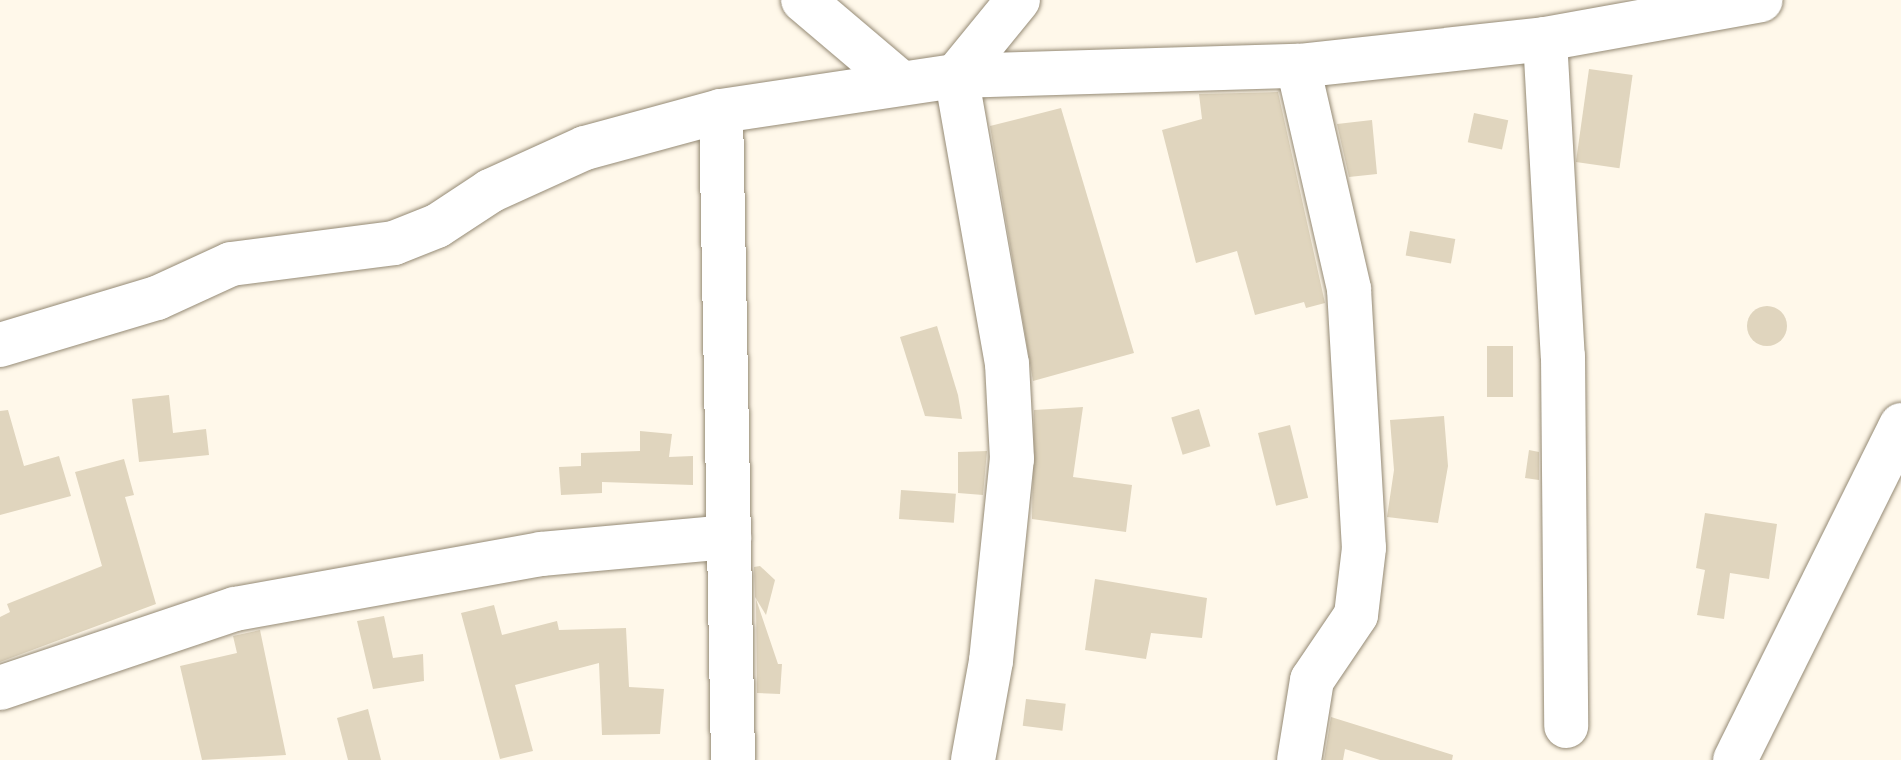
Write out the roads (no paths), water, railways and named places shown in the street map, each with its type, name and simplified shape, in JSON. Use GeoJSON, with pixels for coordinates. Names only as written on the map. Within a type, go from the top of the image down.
{"type":"FeatureCollection","features":[{"type":"Feature","properties":{"kind":"street"},"geometry":{"type":"LineString","coordinates":[[803,0],[901,83]]}},
{"type":"Feature","properties":{"kind":"street"},"geometry":{"type":"LineString","coordinates":[[973,760],[991,661],[1012,459],[1007,364],[956,76],[1018,0]]}},
{"type":"Feature","properties":{"kind":"street"},"geometry":{"type":"LineString","coordinates":[[0,345],[157,298],[231,264],[394,243],[437,226],[490,191],[585,148],[721,111],[956,76],[1298,66],[1545,39],[1761,0]]}},
{"type":"Feature","properties":{"kind":"street"},"geometry":{"type":"LineString","coordinates":[[1545,39],[1563,356],[1566,726]]}},
{"type":"Feature","properties":{"kind":"street"},"geometry":{"type":"LineString","coordinates":[[1298,66],[1349,289],[1364,548],[1356,615],[1312,680],[1299,760]]}},
{"type":"Feature","properties":{"kind":"street"},"geometry":{"type":"LineString","coordinates":[[721,111],[733,760]]}},
{"type":"Feature","properties":{"kind":"street"},"geometry":{"type":"LineString","coordinates":[[1735,760],[1901,425]]}},
{"type":"Feature","properties":{"kind":"street"},"geometry":{"type":"LineString","coordinates":[[0,688],[235,609],[541,554],[729,537]]}}]}
